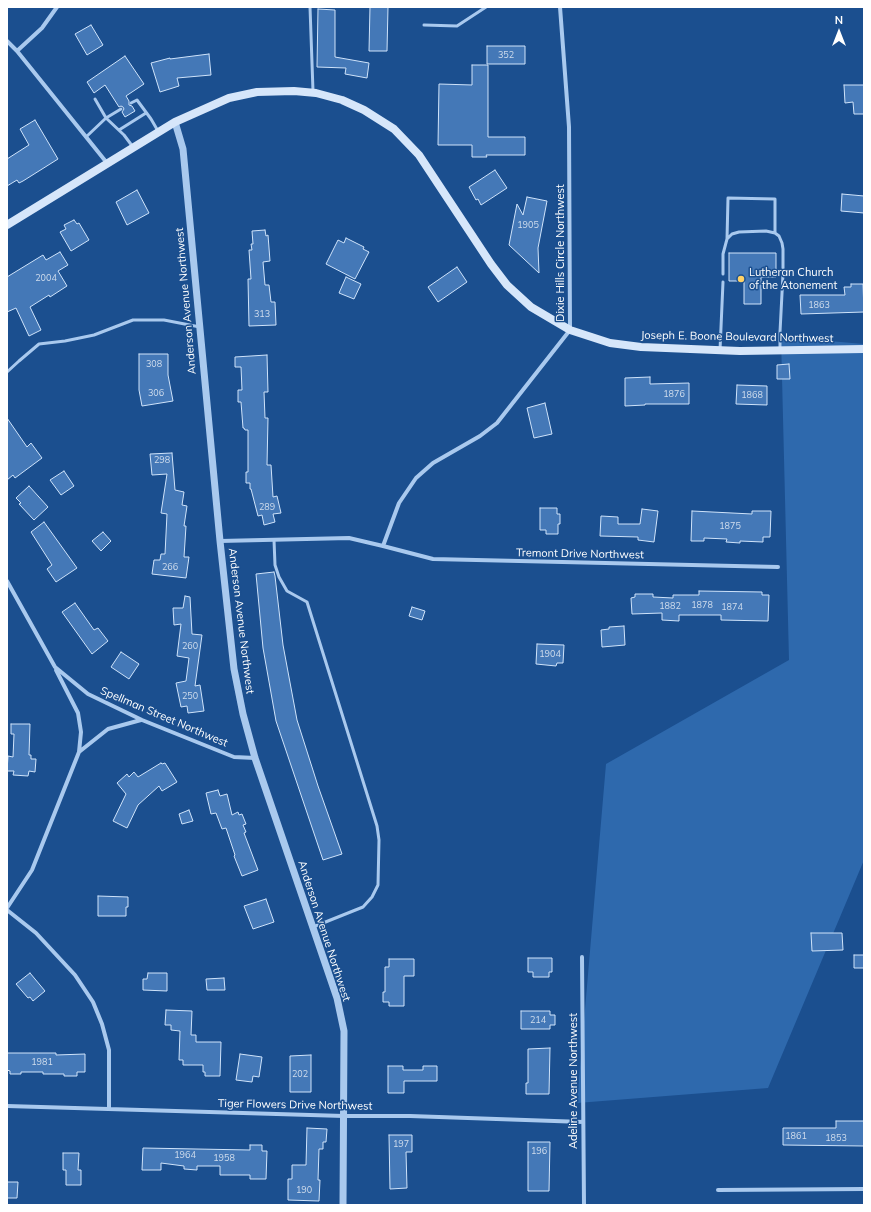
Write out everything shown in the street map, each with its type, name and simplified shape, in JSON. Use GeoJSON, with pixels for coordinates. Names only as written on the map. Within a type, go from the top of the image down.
{"type":"FeatureCollection","features":[{"type":"Feature","properties":{"kind":"main road","name":"Joseph E. Boone Boulevard Northwest"},"geometry":{"type":"LineString","coordinates":[[7,225],[175,122],[229,98],[257,92],[294,91],[313,93],[342,100],[364,110],[394,130],[419,154],[490,264],[507,284],[531,307],[570,330],[610,343],[641,348],[720,350],[864,350]]}},
{"type":"Feature","properties":{"kind":"street"},"geometry":{"type":"LineString","coordinates":[[16,51],[42,28],[57,7]]}},
{"type":"Feature","properties":{"kind":"street","name":"Dixie Hills Circle Northwest"},"geometry":{"type":"LineString","coordinates":[[383,546],[399,503],[416,478],[433,463],[480,436],[497,423],[570,330],[569,127],[560,7]]}},
{"type":"Feature","properties":{"kind":"street"},"geometry":{"type":"LineString","coordinates":[[7,41],[107,164]]}},
{"type":"Feature","properties":{"kind":"street","name":"Anderson Avenue Northwest"},"geometry":{"type":"LineString","coordinates":[[175,122],[183,149],[220,541],[234,669],[243,714],[255,758],[337,998],[344,1031],[344,1205]]}},
{"type":"Feature","properties":{"kind":"street"},"geometry":{"type":"LineString","coordinates":[[220,541],[349,538],[383,546]]}},
{"type":"Feature","properties":{"kind":"street","name":"Tremont Drive Northwest"},"geometry":{"type":"LineString","coordinates":[[383,546],[432,559],[778,567]]}},
{"type":"Feature","properties":{"kind":"street","name":"Spellman Street Northwest"},"geometry":{"type":"LineString","coordinates":[[7,581],[55,667],[88,694],[142,720],[234,757],[255,758]]}},
{"type":"Feature","properties":{"kind":"street"},"geometry":{"type":"LineString","coordinates":[[55,667],[78,713],[81,732],[78,752],[32,870],[7,909],[36,933],[75,975],[93,1002],[102,1024],[109,1050],[110,1109]]}},
{"type":"Feature","properties":{"kind":"street"},"geometry":{"type":"LineString","coordinates":[[78,752],[108,729],[142,720]]}},
{"type":"Feature","properties":{"kind":"street","name":"Adeline Avenue Northwest"},"geometry":{"type":"LineString","coordinates":[[582,957],[584,1205]]}},
{"type":"Feature","properties":{"kind":"street","name":"Tiger Flowers Drive Northwest"},"geometry":{"type":"LineString","coordinates":[[7,1106],[584,1122]]}},
{"type":"Feature","properties":{"kind":"street"},"geometry":{"type":"LineString","coordinates":[[718,1190],[864,1189]]}},
{"type":"Feature","properties":{"kind":"lane"},"geometry":{"type":"LineString","coordinates":[[310,7],[313,93]]}},
{"type":"Feature","properties":{"kind":"lane"},"geometry":{"type":"LineString","coordinates":[[424,25],[457,26],[486,7]]}},
{"type":"Feature","properties":{"kind":"lane"},"geometry":{"type":"LineString","coordinates":[[95,99],[106,118],[119,130],[134,148]]}},
{"type":"Feature","properties":{"kind":"lane"},"geometry":{"type":"LineString","coordinates":[[131,103],[137,100],[159,132]]}},
{"type":"Feature","properties":{"kind":"lane"},"geometry":{"type":"LineString","coordinates":[[86,137],[106,118],[121,109]]}},
{"type":"Feature","properties":{"kind":"lane"},"geometry":{"type":"LineString","coordinates":[[119,130],[146,113]]}},
{"type":"Feature","properties":{"kind":"lane"},"geometry":{"type":"LineString","coordinates":[[723,274],[723,254],[727,239],[728,198],[775,198],[775,233]]}},
{"type":"Feature","properties":{"kind":"lane"},"geometry":{"type":"LineString","coordinates":[[727,239],[732,234],[739,232],[759,231],[775,233],[779,236],[783,249],[780,350]]}},
{"type":"Feature","properties":{"kind":"lane"},"geometry":{"type":"LineString","coordinates":[[720,350],[723,282]]}},
{"type":"Feature","properties":{"kind":"lane"},"geometry":{"type":"LineString","coordinates":[[7,372],[39,344],[94,335],[134,320],[164,320],[200,327]]}},
{"type":"Feature","properties":{"kind":"lane"},"geometry":{"type":"LineString","coordinates":[[274,540],[275,565],[279,577],[287,590],[307,602],[377,826],[379,840],[378,885],[372,897],[363,907],[312,927]]}},
{"type":"Feature","properties":{"kind":"shaded area"},"geometry":{"type":"Polygon","coordinates":[[[781,337],[864,344],[864,860],[768,1088],[577,1103],[606,764],[789,660],[781,337]]]}},
{"type":"Feature","properties":{"kind":"building"},"geometry":{"type":"Polygon","coordinates":[[[370,7],[388,7],[387,51],[369,51],[370,7]]]}},
{"type":"Feature","properties":{"kind":"building"},"geometry":{"type":"Polygon","coordinates":[[[318,9],[335,10],[335,57],[369,63],[367,78],[345,74],[346,68],[317,67],[318,9]]]}},
{"type":"Feature","properties":{"kind":"building"},"geometry":{"type":"Polygon","coordinates":[[[91,25],[103,45],[87,55],[75,34],[91,25]]]}},
{"type":"Feature","properties":{"kind":"building"},"geometry":{"type":"Polygon","coordinates":[[[487,46],[525,46],[525,64],[487,64],[487,46]]]}},
{"type":"Feature","properties":{"kind":"building"},"geometry":{"type":"Polygon","coordinates":[[[209,54],[211,75],[177,78],[179,86],[160,92],[151,63],[170,58],[209,54]]]}},
{"type":"Feature","properties":{"kind":"building"},"geometry":{"type":"Polygon","coordinates":[[[125,56],[144,84],[126,96],[129,101],[129,105],[132,106],[135,111],[125,117],[122,112],[124,109],[123,107],[119,107],[105,85],[94,93],[87,82],[125,56]]]}},
{"type":"Feature","properties":{"kind":"building"},"geometry":{"type":"Polygon","coordinates":[[[472,65],[488,65],[488,137],[525,137],[525,155],[486,155],[487,157],[472,157],[472,145],[438,145],[439,84],[472,85],[472,65]]]}},
{"type":"Feature","properties":{"kind":"building"},"geometry":{"type":"Polygon","coordinates":[[[844,85],[864,85],[864,114],[854,114],[853,102],[845,103],[844,85]]]}},
{"type":"Feature","properties":{"kind":"building"},"geometry":{"type":"Polygon","coordinates":[[[35,120],[58,159],[23,181],[19,183],[17,180],[7,186],[7,159],[29,145],[20,129],[35,120]]]}},
{"type":"Feature","properties":{"kind":"building"},"geometry":{"type":"Polygon","coordinates":[[[495,170],[507,188],[481,205],[478,199],[476,200],[469,187],[495,170]]]}},
{"type":"Feature","properties":{"kind":"building"},"geometry":{"type":"Polygon","coordinates":[[[137,190],[149,213],[127,225],[116,202],[137,190]]]}},
{"type":"Feature","properties":{"kind":"building"},"geometry":{"type":"Polygon","coordinates":[[[842,194],[864,196],[864,213],[841,211],[842,194]]]}},
{"type":"Feature","properties":{"kind":"building"},"geometry":{"type":"Polygon","coordinates":[[[527,197],[547,201],[538,248],[539,273],[509,245],[517,204],[523,215],[527,197]]]}},
{"type":"Feature","properties":{"kind":"building"},"geometry":{"type":"Polygon","coordinates":[[[74,220],[77,224],[79,223],[89,240],[71,251],[60,232],[66,229],[64,225],[74,220]]]}},
{"type":"Feature","properties":{"kind":"building"},"geometry":{"type":"Polygon","coordinates":[[[265,230],[266,236],[268,235],[270,261],[263,262],[265,285],[269,285],[271,302],[275,302],[276,325],[249,326],[248,279],[251,279],[249,250],[252,250],[251,244],[253,244],[252,231],[265,230]]]}},
{"type":"Feature","properties":{"kind":"building"},"geometry":{"type":"Polygon","coordinates":[[[346,238],[364,247],[363,249],[369,252],[355,279],[326,264],[338,240],[344,243],[346,238]]]}},
{"type":"Feature","properties":{"kind":"building"},"geometry":{"type":"Polygon","coordinates":[[[60,252],[68,265],[58,271],[67,286],[30,307],[41,330],[29,336],[16,308],[7,312],[7,277],[43,255],[46,260],[60,252]]]}},
{"type":"Feature","properties":{"kind":"building","name":"Lutheran Church of the Atonement"},"geometry":{"type":"Polygon","coordinates":[[[729,253],[776,253],[776,277],[761,277],[761,304],[744,304],[744,281],[729,281],[729,253]]]}},
{"type":"Feature","properties":{"kind":"building"},"geometry":{"type":"Polygon","coordinates":[[[457,267],[467,282],[438,302],[428,287],[457,267]]]}},
{"type":"Feature","properties":{"kind":"building"},"geometry":{"type":"Polygon","coordinates":[[[346,277],[361,284],[354,299],[339,293],[346,277]]]}},
{"type":"Feature","properties":{"kind":"building"},"geometry":{"type":"Polygon","coordinates":[[[851,284],[863,284],[864,312],[801,314],[800,295],[845,295],[844,287],[851,287],[851,284]]]}},
{"type":"Feature","properties":{"kind":"building"},"geometry":{"type":"Polygon","coordinates":[[[139,354],[168,354],[168,375],[173,401],[142,406],[139,390],[139,354]]]}},
{"type":"Feature","properties":{"kind":"building"},"geometry":{"type":"Polygon","coordinates":[[[267,355],[268,392],[264,392],[265,418],[268,418],[267,465],[271,465],[273,497],[277,496],[281,513],[273,514],[275,522],[264,525],[262,515],[258,516],[250,489],[250,483],[246,483],[246,472],[248,472],[248,430],[243,428],[241,402],[238,402],[238,390],[242,390],[241,367],[235,367],[235,357],[267,355]]]}},
{"type":"Feature","properties":{"kind":"building"},"geometry":{"type":"Polygon","coordinates":[[[789,364],[790,379],[777,379],[777,365],[789,364]]]}},
{"type":"Feature","properties":{"kind":"building"},"geometry":{"type":"Polygon","coordinates":[[[650,377],[650,384],[689,383],[689,404],[645,404],[625,406],[625,378],[650,377]]]}},
{"type":"Feature","properties":{"kind":"building"},"geometry":{"type":"Polygon","coordinates":[[[737,385],[767,386],[767,405],[736,404],[737,385]]]}},
{"type":"Feature","properties":{"kind":"building"},"geometry":{"type":"Polygon","coordinates":[[[545,403],[552,434],[534,438],[527,408],[545,403]]]}},
{"type":"Feature","properties":{"kind":"building"},"geometry":{"type":"Polygon","coordinates":[[[7,418],[27,447],[31,443],[42,458],[15,478],[13,475],[7,480],[7,418]]]}},
{"type":"Feature","properties":{"kind":"building"},"geometry":{"type":"Polygon","coordinates":[[[172,453],[175,490],[184,492],[182,505],[187,506],[184,526],[186,526],[184,557],[189,557],[186,578],[152,574],[154,560],[160,560],[161,554],[165,554],[167,514],[161,513],[167,474],[152,475],[150,454],[172,453]]]}},
{"type":"Feature","properties":{"kind":"building"},"geometry":{"type":"Polygon","coordinates":[[[64,471],[74,486],[61,495],[50,480],[64,471]]]}},
{"type":"Feature","properties":{"kind":"building"},"geometry":{"type":"Polygon","coordinates":[[[29,486],[48,507],[34,520],[19,504],[21,503],[16,498],[29,486]]]}},
{"type":"Feature","properties":{"kind":"building"},"geometry":{"type":"Polygon","coordinates":[[[540,508],[557,508],[557,514],[560,514],[558,534],[546,534],[546,530],[540,530],[540,508]]]}},
{"type":"Feature","properties":{"kind":"building"},"geometry":{"type":"Polygon","coordinates":[[[642,509],[658,511],[654,542],[638,540],[638,537],[600,536],[601,516],[618,517],[618,524],[640,524],[642,509]]]}},
{"type":"Feature","properties":{"kind":"building"},"geometry":{"type":"Polygon","coordinates":[[[692,511],[752,514],[752,511],[771,511],[770,537],[763,537],[763,542],[740,541],[740,543],[726,542],[727,539],[704,538],[704,541],[691,541],[692,511]]]}},
{"type":"Feature","properties":{"kind":"building"},"geometry":{"type":"Polygon","coordinates":[[[44,522],[77,568],[56,582],[47,569],[52,565],[31,532],[44,522]]]}},
{"type":"Feature","properties":{"kind":"building"},"geometry":{"type":"Polygon","coordinates":[[[103,532],[111,541],[101,551],[92,541],[103,532]]]}},
{"type":"Feature","properties":{"kind":"building"},"geometry":{"type":"Polygon","coordinates":[[[274,572],[283,645],[297,720],[342,854],[323,860],[276,721],[263,648],[256,574],[274,572]]]}},
{"type":"Feature","properties":{"kind":"building"},"geometry":{"type":"Polygon","coordinates":[[[699,591],[762,592],[762,595],[769,595],[768,621],[721,620],[721,615],[679,615],[679,621],[662,620],[662,613],[632,614],[631,598],[635,597],[635,594],[653,594],[653,597],[673,598],[673,595],[699,595],[699,591]]]}},
{"type":"Feature","properties":{"kind":"building"},"geometry":{"type":"Polygon","coordinates":[[[185,596],[190,597],[192,634],[202,635],[195,686],[200,685],[204,711],[188,713],[187,706],[181,707],[176,683],[186,681],[189,658],[177,656],[181,624],[174,625],[173,608],[183,608],[185,596]]]}},
{"type":"Feature","properties":{"kind":"building"},"geometry":{"type":"Polygon","coordinates":[[[75,603],[94,630],[98,628],[108,641],[92,654],[62,612],[75,603]]]}},
{"type":"Feature","properties":{"kind":"building"},"geometry":{"type":"Polygon","coordinates":[[[412,607],[425,611],[422,620],[409,616],[412,607]]]}},
{"type":"Feature","properties":{"kind":"building"},"geometry":{"type":"Polygon","coordinates":[[[624,626],[625,645],[602,647],[601,630],[609,629],[609,627],[624,626]]]}},
{"type":"Feature","properties":{"kind":"building"},"geometry":{"type":"Polygon","coordinates":[[[537,644],[564,645],[563,663],[557,663],[556,666],[536,664],[537,644]]]}},
{"type":"Feature","properties":{"kind":"building"},"geometry":{"type":"Polygon","coordinates":[[[121,652],[139,664],[129,679],[111,667],[121,652]]]}},
{"type":"Feature","properties":{"kind":"building"},"geometry":{"type":"Polygon","coordinates":[[[11,724],[30,724],[29,755],[31,755],[31,759],[36,759],[35,772],[29,771],[28,776],[13,775],[14,771],[7,771],[8,756],[13,757],[14,734],[11,734],[11,724]]]}},
{"type":"Feature","properties":{"kind":"building"},"geometry":{"type":"Polygon","coordinates":[[[161,763],[165,763],[177,782],[162,791],[159,786],[138,805],[127,828],[113,821],[126,794],[117,783],[127,774],[129,777],[134,772],[138,777],[161,763]]]}},
{"type":"Feature","properties":{"kind":"building"},"geometry":{"type":"Polygon","coordinates":[[[218,790],[220,796],[227,794],[232,815],[238,812],[239,815],[242,814],[246,824],[243,825],[246,832],[244,833],[258,870],[242,876],[234,856],[235,855],[226,828],[222,829],[216,813],[211,814],[206,793],[218,790]]]}},
{"type":"Feature","properties":{"kind":"building"},"geometry":{"type":"Polygon","coordinates":[[[189,810],[193,821],[182,824],[179,814],[189,810]]]}},
{"type":"Feature","properties":{"kind":"building"},"geometry":{"type":"Polygon","coordinates":[[[98,896],[128,897],[126,916],[98,916],[98,896]]]}},
{"type":"Feature","properties":{"kind":"building"},"geometry":{"type":"Polygon","coordinates":[[[266,899],[274,922],[253,929],[244,906],[266,899]]]}},
{"type":"Feature","properties":{"kind":"building"},"geometry":{"type":"Polygon","coordinates":[[[811,933],[842,933],[843,950],[812,951],[811,933]]]}},
{"type":"Feature","properties":{"kind":"building"},"geometry":{"type":"Polygon","coordinates":[[[854,955],[864,955],[864,968],[854,968],[854,955]]]}},
{"type":"Feature","properties":{"kind":"building"},"geometry":{"type":"Polygon","coordinates":[[[528,958],[552,958],[552,972],[549,972],[549,977],[533,977],[533,972],[528,972],[528,958]]]}},
{"type":"Feature","properties":{"kind":"building"},"geometry":{"type":"Polygon","coordinates":[[[389,959],[414,959],[414,976],[404,976],[404,1006],[389,1006],[389,1002],[383,1002],[383,992],[385,992],[385,967],[389,967],[389,959]]]}},
{"type":"Feature","properties":{"kind":"building"},"geometry":{"type":"Polygon","coordinates":[[[30,973],[45,991],[33,1001],[30,997],[28,998],[16,984],[30,973]]]}},
{"type":"Feature","properties":{"kind":"building"},"geometry":{"type":"Polygon","coordinates":[[[148,973],[167,973],[167,991],[143,990],[143,979],[147,979],[148,973]]]}},
{"type":"Feature","properties":{"kind":"building"},"geometry":{"type":"Polygon","coordinates":[[[224,978],[225,990],[207,990],[206,979],[224,978]]]}},
{"type":"Feature","properties":{"kind":"building"},"geometry":{"type":"Polygon","coordinates":[[[166,1010],[192,1011],[191,1035],[196,1035],[196,1042],[221,1042],[220,1076],[205,1076],[205,1072],[203,1072],[203,1065],[183,1065],[183,1060],[179,1060],[180,1031],[171,1030],[171,1025],[165,1025],[166,1010]]]}},
{"type":"Feature","properties":{"kind":"building"},"geometry":{"type":"Polygon","coordinates":[[[521,1011],[550,1011],[550,1015],[555,1015],[555,1025],[550,1025],[550,1029],[521,1029],[521,1011]]]}},
{"type":"Feature","properties":{"kind":"building"},"geometry":{"type":"Polygon","coordinates":[[[550,1048],[549,1094],[526,1094],[526,1083],[528,1083],[528,1049],[550,1048]]]}},
{"type":"Feature","properties":{"kind":"building"},"geometry":{"type":"Polygon","coordinates":[[[7,1053],[56,1053],[56,1055],[85,1054],[85,1072],[77,1072],[77,1076],[64,1076],[64,1074],[43,1074],[43,1072],[21,1072],[21,1074],[10,1074],[10,1071],[7,1070],[7,1053]]]}},
{"type":"Feature","properties":{"kind":"building"},"geometry":{"type":"Polygon","coordinates":[[[240,1054],[262,1057],[259,1077],[253,1076],[252,1082],[236,1080],[240,1054]]]}},
{"type":"Feature","properties":{"kind":"building"},"geometry":{"type":"Polygon","coordinates":[[[311,1055],[311,1092],[290,1092],[290,1056],[311,1055]]]}},
{"type":"Feature","properties":{"kind":"building"},"geometry":{"type":"Polygon","coordinates":[[[388,1066],[403,1066],[403,1070],[423,1070],[423,1066],[437,1066],[437,1081],[404,1081],[404,1093],[388,1093],[388,1066]]]}},
{"type":"Feature","properties":{"kind":"building"},"geometry":{"type":"Polygon","coordinates":[[[836,1121],[864,1121],[864,1146],[783,1145],[783,1128],[836,1128],[836,1121]]]}},
{"type":"Feature","properties":{"kind":"building"},"geometry":{"type":"Polygon","coordinates":[[[307,1128],[327,1129],[326,1142],[323,1142],[323,1149],[319,1149],[319,1201],[288,1200],[288,1179],[292,1179],[292,1165],[306,1165],[307,1128]]]}},
{"type":"Feature","properties":{"kind":"building"},"geometry":{"type":"Polygon","coordinates":[[[389,1135],[412,1135],[412,1152],[406,1152],[407,1188],[390,1189],[389,1135]]]}},
{"type":"Feature","properties":{"kind":"building"},"geometry":{"type":"Polygon","coordinates":[[[528,1142],[550,1142],[549,1191],[528,1191],[528,1142]]]}},
{"type":"Feature","properties":{"kind":"building"},"geometry":{"type":"Polygon","coordinates":[[[250,1145],[262,1145],[262,1151],[267,1151],[266,1179],[250,1179],[250,1175],[220,1175],[220,1166],[197,1166],[197,1170],[184,1169],[184,1166],[161,1163],[161,1170],[142,1170],[143,1148],[250,1150],[250,1145]]]}},
{"type":"Feature","properties":{"kind":"building"},"geometry":{"type":"Polygon","coordinates":[[[63,1153],[79,1153],[78,1170],[81,1170],[81,1185],[66,1185],[66,1170],[63,1170],[63,1153]]]}},
{"type":"Feature","properties":{"kind":"building"},"geometry":{"type":"Polygon","coordinates":[[[7,1182],[18,1182],[17,1198],[7,1198],[7,1182]]]}},
{"type":"Feature","properties":{"kind":"place","name":"Lutheran Church of the Atonement"},"geometry":{"type":"Point","coordinates":[741,279]}}]}
